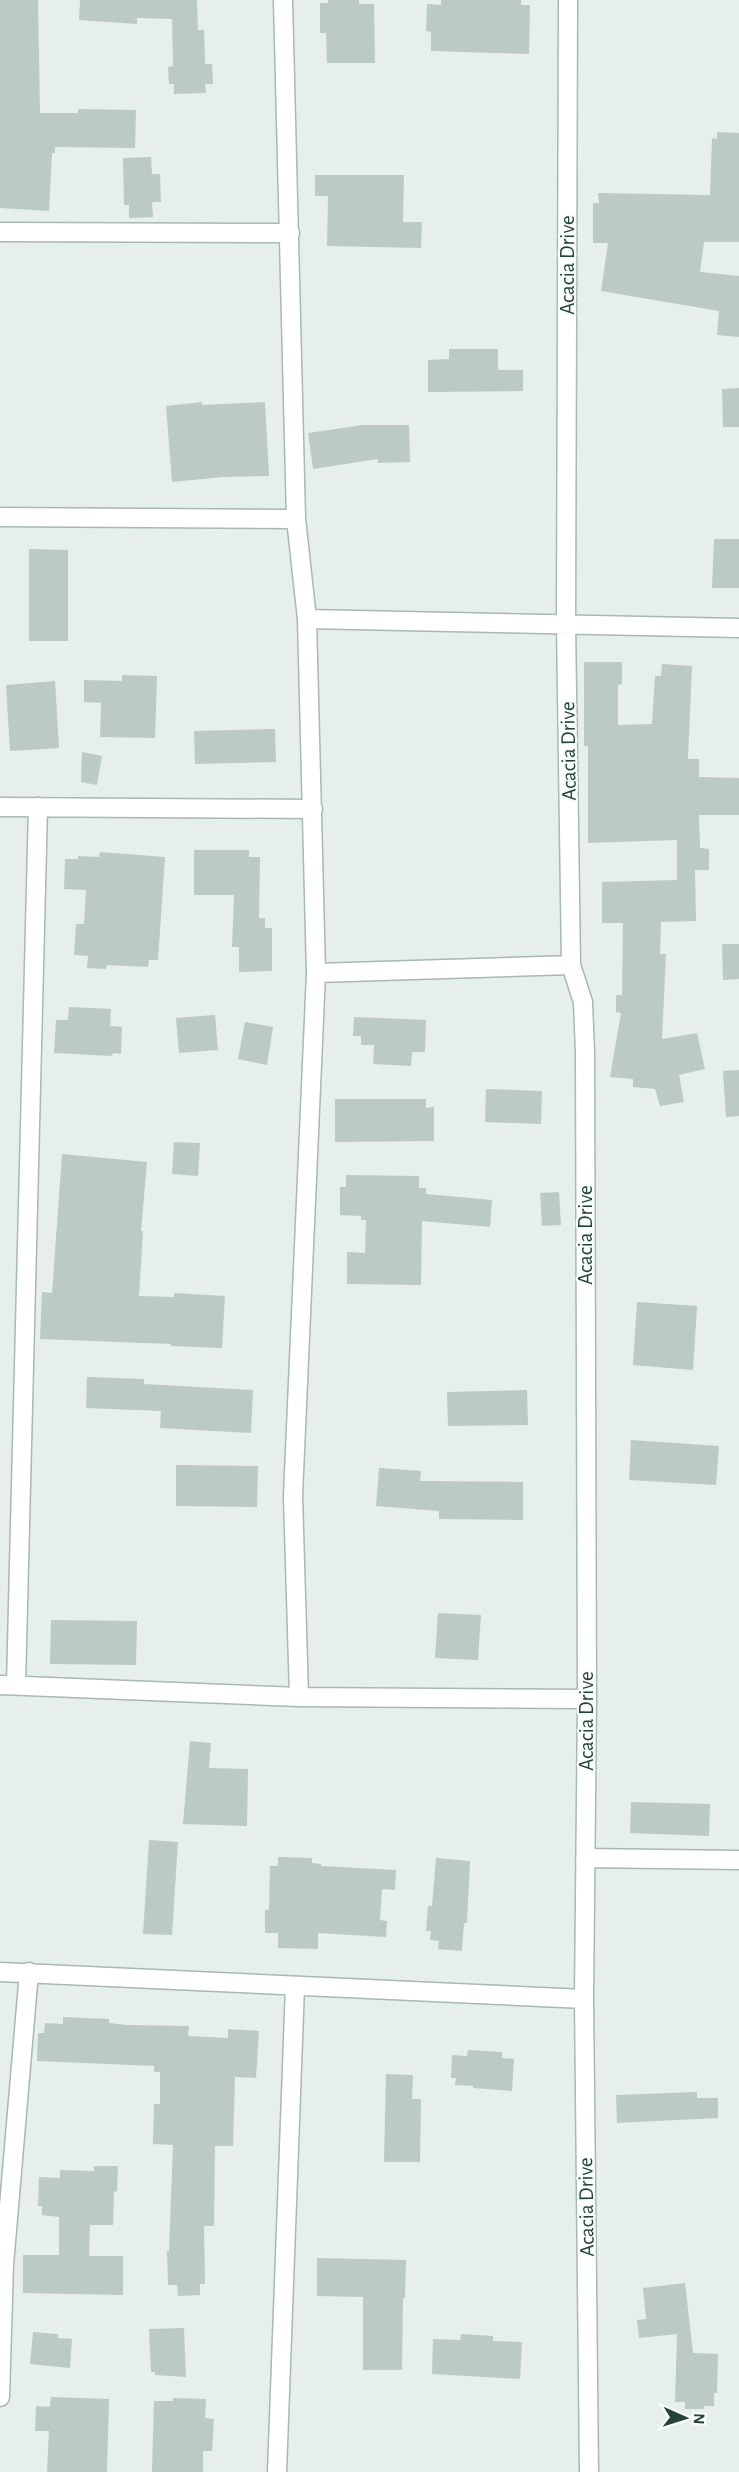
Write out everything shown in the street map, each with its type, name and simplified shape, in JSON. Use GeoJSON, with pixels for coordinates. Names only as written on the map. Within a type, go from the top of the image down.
{"type":"FeatureCollection","features":[{"type":"Feature","properties":{"kind":"street"},"geometry":{"type":"LineString","coordinates":[[283,0],[296,519],[307,619],[314,809],[316,973],[293,1496],[299,1697]]}},
{"type":"Feature","properties":{"kind":"street","name":"Acacia Drive"},"geometry":{"type":"LineString","coordinates":[[568,0],[566,624],[571,964],[583,1002],[585,1053],[587,1699],[584,1999],[589,2472]]}},
{"type":"Feature","properties":{"kind":"street"},"geometry":{"type":"LineString","coordinates":[[0,232],[290,233]]}},
{"type":"Feature","properties":{"kind":"street"},"geometry":{"type":"LineString","coordinates":[[0,517],[296,519]]}},
{"type":"Feature","properties":{"kind":"street"},"geometry":{"type":"LineString","coordinates":[[307,619],[739,628]]}},
{"type":"Feature","properties":{"kind":"street"},"geometry":{"type":"LineString","coordinates":[[0,807],[314,809]]}},
{"type":"Feature","properties":{"kind":"street"},"geometry":{"type":"LineString","coordinates":[[38,807],[8,1685],[299,1697],[587,1699]]}},
{"type":"Feature","properties":{"kind":"street"},"geometry":{"type":"LineString","coordinates":[[316,973],[571,964]]}},
{"type":"Feature","properties":{"kind":"street"},"geometry":{"type":"LineString","coordinates":[[585,1858],[739,1860]]}},
{"type":"Feature","properties":{"kind":"street"},"geometry":{"type":"LineString","coordinates":[[0,1972],[584,1999]]}},
{"type":"Feature","properties":{"kind":"street"},"geometry":{"type":"LineString","coordinates":[[0,2397],[2,2265],[29,1972]]}},
{"type":"Feature","properties":{"kind":"street"},"geometry":{"type":"LineString","coordinates":[[277,2472],[296,1986]]}},
{"type":"Feature","properties":{"kind":"building"},"geometry":{"type":"Polygon","coordinates":[[[0,0],[38,0],[40,113],[78,113],[78,109],[136,110],[135,148],[55,147],[55,153],[52,153],[49,211],[0,208],[0,0]]]}},
{"type":"Feature","properties":{"kind":"building"},"geometry":{"type":"Polygon","coordinates":[[[80,0],[197,0],[198,30],[204,30],[205,64],[212,64],[213,84],[205,84],[206,93],[174,94],[174,84],[169,84],[168,67],[173,66],[172,19],[137,18],[137,24],[79,20],[80,0]]]}},
{"type":"Feature","properties":{"kind":"building"},"geometry":{"type":"Polygon","coordinates":[[[328,0],[359,0],[359,4],[374,4],[375,63],[327,63],[326,33],[320,33],[320,3],[328,3],[328,0]]]}},
{"type":"Feature","properties":{"kind":"building"},"geometry":{"type":"Polygon","coordinates":[[[441,0],[521,0],[521,5],[530,5],[529,54],[431,51],[431,32],[426,31],[427,4],[441,5],[441,0]]]}},
{"type":"Feature","properties":{"kind":"building"},"geometry":{"type":"Polygon","coordinates":[[[717,132],[739,133],[739,242],[704,242],[700,272],[739,276],[739,337],[717,335],[719,311],[601,291],[608,243],[593,243],[593,203],[599,203],[598,193],[710,195],[712,138],[717,139],[717,132]]]}},
{"type":"Feature","properties":{"kind":"building"},"geometry":{"type":"Polygon","coordinates":[[[151,157],[152,174],[160,174],[161,202],[152,202],[153,217],[129,218],[129,205],[124,205],[123,158],[151,157]]]}},
{"type":"Feature","properties":{"kind":"building"},"geometry":{"type":"Polygon","coordinates":[[[315,175],[404,175],[403,222],[422,222],[421,248],[327,246],[328,196],[315,196],[315,175]]]}},
{"type":"Feature","properties":{"kind":"building"},"geometry":{"type":"Polygon","coordinates":[[[449,349],[498,349],[498,370],[523,370],[523,391],[428,392],[428,360],[449,359],[449,349]]]}},
{"type":"Feature","properties":{"kind":"building"},"geometry":{"type":"Polygon","coordinates":[[[739,388],[739,427],[723,427],[722,389],[739,388]]]}},
{"type":"Feature","properties":{"kind":"building"},"geometry":{"type":"Polygon","coordinates":[[[202,402],[202,405],[265,402],[269,476],[223,477],[172,482],[166,406],[202,402]]]}},
{"type":"Feature","properties":{"kind":"building"},"geometry":{"type":"Polygon","coordinates":[[[363,425],[409,425],[410,462],[378,463],[378,459],[313,469],[308,433],[363,425]]]}},
{"type":"Feature","properties":{"kind":"building"},"geometry":{"type":"Polygon","coordinates":[[[714,539],[739,539],[739,588],[712,588],[714,539]]]}},
{"type":"Feature","properties":{"kind":"building"},"geometry":{"type":"Polygon","coordinates":[[[29,549],[68,550],[68,641],[29,641],[29,549]]]}},
{"type":"Feature","properties":{"kind":"building"},"geometry":{"type":"Polygon","coordinates":[[[584,662],[622,662],[622,684],[618,685],[618,725],[652,724],[655,676],[661,676],[662,664],[692,666],[688,759],[699,759],[699,777],[739,778],[739,815],[699,815],[700,848],[709,849],[709,870],[695,870],[696,921],[661,922],[660,954],[666,954],[662,1039],[697,1033],[705,1069],[679,1075],[684,1102],[660,1106],[655,1089],[633,1087],[633,1079],[610,1077],[621,1013],[616,1012],[616,995],[622,995],[623,923],[602,923],[602,882],[677,880],[677,840],[588,843],[588,746],[584,746],[584,662]]]}},
{"type":"Feature","properties":{"kind":"building"},"geometry":{"type":"Polygon","coordinates":[[[122,675],[157,676],[155,738],[100,737],[101,703],[84,702],[84,680],[122,681],[122,675]]]}},
{"type":"Feature","properties":{"kind":"building"},"geometry":{"type":"Polygon","coordinates":[[[55,681],[59,748],[10,751],[6,685],[55,681]]]}},
{"type":"Feature","properties":{"kind":"building"},"geometry":{"type":"Polygon","coordinates":[[[275,729],[276,762],[195,764],[194,731],[275,729]]]}},
{"type":"Feature","properties":{"kind":"building"},"geometry":{"type":"Polygon","coordinates":[[[82,752],[102,756],[97,785],[81,782],[82,752]]]}},
{"type":"Feature","properties":{"kind":"building"},"geometry":{"type":"Polygon","coordinates":[[[194,850],[249,850],[249,857],[260,857],[259,918],[265,918],[265,928],[272,928],[272,971],[239,972],[239,947],[232,947],[234,895],[194,895],[194,850]]]}},
{"type":"Feature","properties":{"kind":"building"},"geometry":{"type":"Polygon","coordinates":[[[100,852],[165,857],[158,960],[149,960],[148,967],[107,965],[106,969],[87,968],[88,956],[74,955],[76,924],[84,924],[86,890],[64,889],[65,859],[78,859],[78,856],[99,857],[100,852]]]}},
{"type":"Feature","properties":{"kind":"building"},"geometry":{"type":"Polygon","coordinates":[[[722,944],[739,944],[739,979],[723,980],[722,944]]]}},
{"type":"Feature","properties":{"kind":"building"},"geometry":{"type":"Polygon","coordinates":[[[69,1007],[111,1009],[110,1026],[122,1027],[121,1054],[113,1053],[112,1056],[54,1053],[56,1020],[68,1020],[69,1007]]]}},
{"type":"Feature","properties":{"kind":"building"},"geometry":{"type":"Polygon","coordinates":[[[215,1015],[218,1050],[179,1053],[176,1018],[215,1015]]]}},
{"type":"Feature","properties":{"kind":"building"},"geometry":{"type":"Polygon","coordinates":[[[354,1017],[426,1020],[425,1052],[412,1052],[411,1066],[373,1064],[374,1045],[361,1045],[361,1036],[353,1036],[354,1017]]]}},
{"type":"Feature","properties":{"kind":"building"},"geometry":{"type":"Polygon","coordinates":[[[245,1022],[273,1027],[267,1065],[238,1059],[245,1022]]]}},
{"type":"Feature","properties":{"kind":"building"},"geometry":{"type":"Polygon","coordinates":[[[739,1070],[739,1116],[726,1117],[723,1071],[739,1070]]]}},
{"type":"Feature","properties":{"kind":"building"},"geometry":{"type":"Polygon","coordinates":[[[486,1089],[542,1091],[541,1124],[485,1122],[486,1089]]]}},
{"type":"Feature","properties":{"kind":"building"},"geometry":{"type":"Polygon","coordinates":[[[335,1099],[426,1099],[426,1108],[434,1107],[434,1141],[335,1142],[335,1099]]]}},
{"type":"Feature","properties":{"kind":"building"},"geometry":{"type":"Polygon","coordinates":[[[174,1142],[200,1143],[198,1176],[172,1174],[174,1142]]]}},
{"type":"Feature","properties":{"kind":"building"},"geometry":{"type":"Polygon","coordinates":[[[62,1154],[147,1162],[141,1231],[143,1231],[139,1296],[174,1297],[174,1293],[225,1296],[222,1348],[40,1339],[42,1292],[52,1293],[62,1154]]]}},
{"type":"Feature","properties":{"kind":"building"},"geometry":{"type":"Polygon","coordinates":[[[346,1175],[419,1176],[419,1188],[426,1188],[426,1194],[492,1200],[490,1227],[422,1221],[421,1285],[347,1284],[347,1252],[365,1253],[366,1220],[361,1220],[361,1216],[340,1215],[340,1187],[346,1187],[346,1175]]]}},
{"type":"Feature","properties":{"kind":"building"},"geometry":{"type":"Polygon","coordinates":[[[559,1192],[561,1225],[542,1226],[540,1193],[559,1192]]]}},
{"type":"Feature","properties":{"kind":"building"},"geometry":{"type":"Polygon","coordinates":[[[637,1302],[697,1306],[693,1370],[633,1365],[637,1302]]]}},
{"type":"Feature","properties":{"kind":"building"},"geometry":{"type":"Polygon","coordinates":[[[87,1377],[144,1379],[144,1384],[253,1390],[251,1433],[160,1428],[161,1411],[86,1408],[87,1377]]]}},
{"type":"Feature","properties":{"kind":"building"},"geometry":{"type":"Polygon","coordinates":[[[527,1390],[528,1425],[448,1426],[447,1392],[527,1390]]]}},
{"type":"Feature","properties":{"kind":"building"},"geometry":{"type":"Polygon","coordinates":[[[631,1440],[719,1446],[716,1485],[629,1480],[631,1440]]]}},
{"type":"Feature","properties":{"kind":"building"},"geometry":{"type":"Polygon","coordinates":[[[176,1465],[258,1466],[257,1507],[176,1506],[176,1465]]]}},
{"type":"Feature","properties":{"kind":"building"},"geometry":{"type":"Polygon","coordinates":[[[379,1468],[421,1471],[420,1481],[523,1482],[523,1520],[439,1519],[439,1511],[376,1506],[379,1468]]]}},
{"type":"Feature","properties":{"kind":"building"},"geometry":{"type":"Polygon","coordinates":[[[438,1613],[481,1615],[478,1660],[435,1658],[438,1613]]]}},
{"type":"Feature","properties":{"kind":"building"},"geometry":{"type":"Polygon","coordinates":[[[51,1620],[137,1621],[136,1665],[50,1664],[51,1620]]]}},
{"type":"Feature","properties":{"kind":"building"},"geometry":{"type":"Polygon","coordinates":[[[190,1741],[211,1743],[209,1768],[248,1769],[247,1826],[183,1824],[190,1741]]]}},
{"type":"Feature","properties":{"kind":"building"},"geometry":{"type":"Polygon","coordinates":[[[631,1802],[710,1804],[709,1836],[630,1833],[631,1802]]]}},
{"type":"Feature","properties":{"kind":"building"},"geometry":{"type":"Polygon","coordinates":[[[149,1840],[178,1842],[172,1935],[143,1934],[149,1840]]]}},
{"type":"Feature","properties":{"kind":"building"},"geometry":{"type":"Polygon","coordinates":[[[278,1857],[312,1858],[312,1863],[321,1864],[321,1866],[396,1870],[395,1890],[382,1889],[380,1920],[387,1921],[386,1937],[318,1933],[318,1949],[278,1948],[278,1933],[265,1933],[265,1910],[269,1910],[270,1866],[278,1866],[278,1857]]]}},
{"type":"Feature","properties":{"kind":"building"},"geometry":{"type":"Polygon","coordinates":[[[436,1858],[470,1861],[467,1923],[464,1923],[462,1951],[438,1949],[439,1941],[430,1940],[431,1931],[426,1931],[428,1906],[432,1906],[436,1858]]]}},
{"type":"Feature","properties":{"kind":"building"},"geometry":{"type":"Polygon","coordinates":[[[63,2017],[109,2019],[109,2023],[127,2025],[189,2026],[188,2036],[228,2038],[228,2029],[259,2031],[256,2078],[235,2077],[233,2146],[215,2146],[214,2226],[204,2226],[205,2284],[200,2284],[200,2295],[178,2296],[177,2285],[168,2285],[167,2251],[169,2251],[173,2145],[153,2144],[154,2104],[160,2104],[160,2072],[154,2072],[154,2066],[37,2061],[38,2033],[44,2033],[45,2023],[63,2024],[63,2017]]]}},
{"type":"Feature","properties":{"kind":"building"},"geometry":{"type":"Polygon","coordinates":[[[468,2050],[502,2052],[502,2058],[514,2059],[512,2091],[455,2085],[456,2078],[451,2078],[452,2055],[467,2056],[468,2050]]]}},
{"type":"Feature","properties":{"kind":"building"},"geometry":{"type":"Polygon","coordinates":[[[386,2074],[413,2075],[412,2099],[421,2099],[420,2162],[384,2162],[386,2074]]]}},
{"type":"Feature","properties":{"kind":"building"},"geometry":{"type":"Polygon","coordinates":[[[697,2092],[697,2098],[718,2098],[718,2118],[617,2123],[616,2095],[697,2092]]]}},
{"type":"Feature","properties":{"kind":"building"},"geometry":{"type":"Polygon","coordinates":[[[94,2166],[118,2166],[117,2192],[114,2191],[113,2225],[90,2225],[89,2256],[123,2256],[123,2295],[23,2293],[23,2255],[59,2255],[59,2217],[42,2215],[42,2206],[38,2206],[39,2177],[60,2178],[60,2170],[94,2171],[94,2166]]]}},
{"type":"Feature","properties":{"kind":"building"},"geometry":{"type":"Polygon","coordinates":[[[317,2258],[406,2260],[402,2370],[363,2370],[363,2297],[317,2296],[317,2258]]]}},
{"type":"Feature","properties":{"kind":"building"},"geometry":{"type":"Polygon","coordinates":[[[685,2283],[693,2353],[718,2354],[717,2393],[714,2393],[714,2406],[704,2406],[704,2409],[685,2409],[685,2402],[675,2402],[677,2334],[639,2338],[637,2320],[646,2319],[643,2288],[685,2283]]]}},
{"type":"Feature","properties":{"kind":"building"},"geometry":{"type":"Polygon","coordinates":[[[184,2328],[186,2377],[155,2375],[155,2372],[151,2372],[149,2329],[184,2328]]]}},
{"type":"Feature","properties":{"kind":"building"},"geometry":{"type":"Polygon","coordinates":[[[33,2332],[58,2334],[58,2338],[72,2339],[70,2368],[30,2364],[33,2332]]]}},
{"type":"Feature","properties":{"kind":"building"},"geometry":{"type":"Polygon","coordinates":[[[461,2334],[493,2336],[493,2341],[522,2342],[520,2379],[432,2374],[433,2339],[460,2340],[461,2334]]]}},
{"type":"Feature","properties":{"kind":"building"},"geometry":{"type":"Polygon","coordinates":[[[51,2397],[109,2399],[107,2472],[47,2472],[49,2431],[35,2431],[36,2406],[50,2407],[51,2397]]]}},
{"type":"Feature","properties":{"kind":"building"},"geometry":{"type":"Polygon","coordinates":[[[173,2398],[206,2399],[205,2418],[214,2419],[212,2451],[203,2451],[203,2472],[152,2472],[154,2401],[173,2401],[173,2398]]]}}]}
